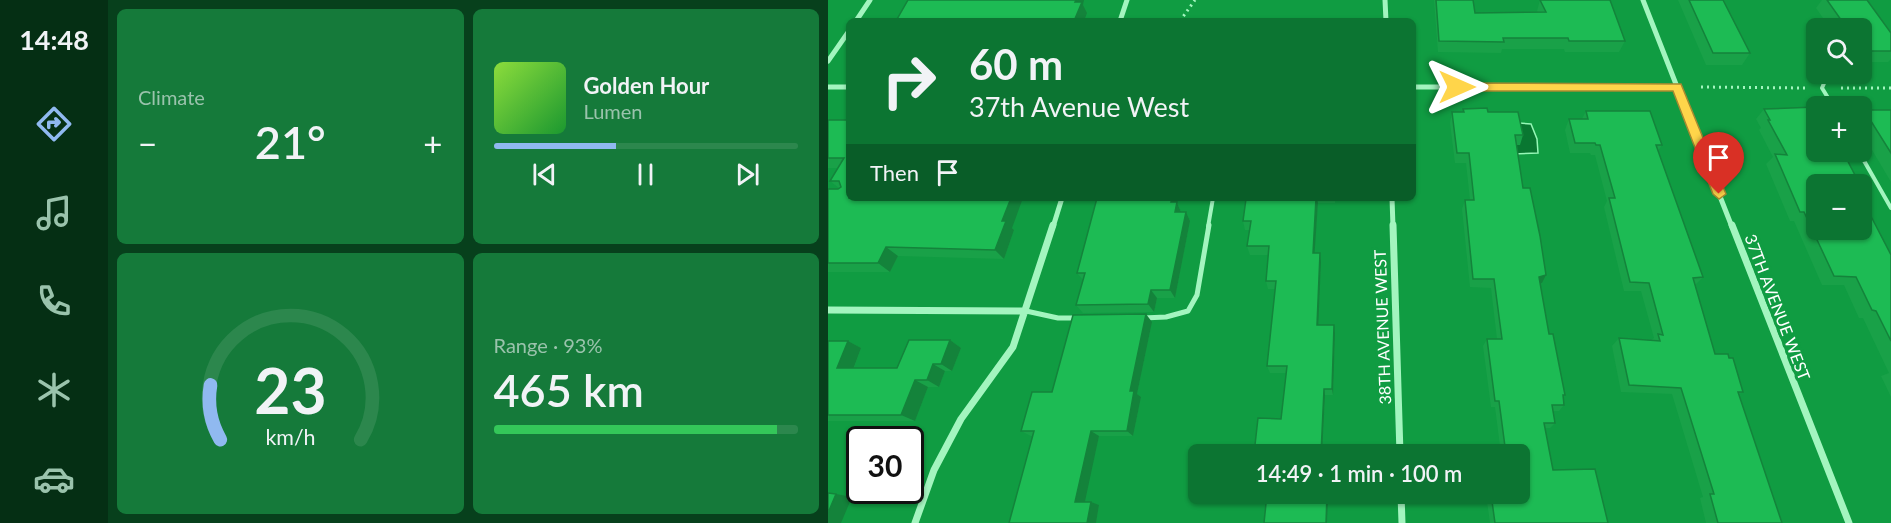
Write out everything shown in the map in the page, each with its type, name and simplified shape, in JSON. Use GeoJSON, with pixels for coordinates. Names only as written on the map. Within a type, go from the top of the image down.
{"type":"FeatureCollection","features":[{"type":"Feature","properties":{"kind":"street"},"geometry":{"type":"LineString","coordinates":[[858,18],[870,0]]}},
{"type":"Feature","properties":{"kind":"street"},"geometry":{"type":"LineString","coordinates":[[1121,18],[1127,0]]}},
{"type":"Feature","properties":{"kind":"street"},"geometry":{"type":"LineString","coordinates":[[1385,0],[1386,18]]}},
{"type":"Feature","properties":{"kind":"street","name":"37TH AVENUE WEST"},"geometry":{"type":"LineString","coordinates":[[1643,0],[1849,523]]}},
{"type":"Feature","properties":{"kind":"street"},"geometry":{"type":"LineString","coordinates":[[828,61],[846,35]]}},
{"type":"Feature","properties":{"kind":"street"},"geometry":{"type":"LineString","coordinates":[[828,87],[846,87]]}},
{"type":"Feature","properties":{"kind":"street"},"geometry":{"type":"LineString","coordinates":[[1416,87],[1677,87]]}},
{"type":"Feature","properties":{"kind":"street"},"geometry":{"type":"LineString","coordinates":[[915,523],[934,470],[961,419],[1013,347],[1061,201]]}},
{"type":"Feature","properties":{"kind":"street","name":"38TH AVENUE WEST"},"geometry":{"type":"LineString","coordinates":[[1392,201],[1400,444]]}},
{"type":"Feature","properties":{"kind":"street"},"geometry":{"type":"LineString","coordinates":[[828,310],[1026,310]]}},
{"type":"Feature","properties":{"kind":"street"},"geometry":{"type":"LineString","coordinates":[[1401,504],[1402,523]]}},
{"type":"Feature","properties":{"kind":"lane"},"geometry":{"type":"LineString","coordinates":[[1865,162],[1891,208]]}},
{"type":"Feature","properties":{"kind":"lane"},"geometry":{"type":"LineString","coordinates":[[1142,318],[1166,317],[1188,310],[1197,295],[1213,201]]}},
{"type":"Feature","properties":{"kind":"lane"},"geometry":{"type":"LineString","coordinates":[[1026,310],[1058,318],[1082,318]]}},
{"type":"Feature","properties":{"kind":"path"},"geometry":{"type":"LineString","coordinates":[[1182,18],[1195,0]]}},
{"type":"Feature","properties":{"kind":"path"},"geometry":{"type":"LineString","coordinates":[[1701,87],[1802,88]]}},
{"type":"Feature","properties":{"kind":"path"},"geometry":{"type":"LineString","coordinates":[[1862,88],[1891,88]]}},
{"type":"Feature","properties":{"kind":"shaded area"},"geometry":{"type":"Polygon","coordinates":[[[1518,123],[1531,124],[1537,139],[1538,153],[1513,154],[1518,123]]]}},
{"type":"Feature","properties":{"kind":"building"},"geometry":{"type":"Polygon","coordinates":[[[908,0],[1076,0],[1075,2],[1082,2],[1075,18],[898,18],[908,0]]]}},
{"type":"Feature","properties":{"kind":"building"},"geometry":{"type":"Polygon","coordinates":[[[1436,0],[1473,0],[1475,13],[1546,12],[1540,0],[1610,0],[1625,41],[1503,38],[1504,42],[1439,41],[1436,0]]]}},
{"type":"Feature","properties":{"kind":"building"},"geometry":{"type":"Polygon","coordinates":[[[1689,0],[1723,0],[1750,53],[1713,53],[1689,0]]]}},
{"type":"Feature","properties":{"kind":"building"},"geometry":{"type":"Polygon","coordinates":[[[1827,0],[1867,0],[1891,33],[1891,51],[1872,51],[1872,18],[1840,18],[1827,0]]]}},
{"type":"Feature","properties":{"kind":"building"},"geometry":{"type":"Polygon","coordinates":[[[1806,107],[1806,162],[1848,162],[1854,174],[1806,174],[1806,216],[1804,212],[1800,212],[1775,154],[1787,155],[1764,109],[1806,107]]]}},
{"type":"Feature","properties":{"kind":"building"},"geometry":{"type":"Polygon","coordinates":[[[1487,108],[1488,112],[1518,112],[1523,135],[1515,135],[1523,188],[1530,188],[1540,236],[1546,275],[1539,277],[1549,334],[1553,334],[1565,395],[1563,395],[1564,405],[1552,405],[1555,423],[1544,423],[1553,470],[1595,469],[1608,523],[1495,523],[1492,504],[1530,504],[1530,444],[1505,444],[1499,401],[1495,401],[1487,339],[1502,339],[1494,279],[1473,279],[1465,200],[1474,200],[1469,153],[1457,153],[1452,112],[1464,112],[1463,109],[1487,108]]]}},
{"type":"Feature","properties":{"kind":"building"},"geometry":{"type":"Polygon","coordinates":[[[1872,110],[1891,110],[1891,153],[1872,123],[1872,110]]]}},
{"type":"Feature","properties":{"kind":"building"},"geometry":{"type":"Polygon","coordinates":[[[1586,111],[1650,111],[1662,145],[1656,145],[1703,277],[1693,278],[1715,354],[1728,354],[1729,358],[1733,358],[1743,392],[1738,392],[1782,523],[1718,523],[1710,494],[1714,494],[1681,388],[1629,385],[1619,338],[1660,341],[1658,334],[1663,335],[1649,283],[1630,282],[1609,198],[1615,198],[1600,145],[1575,143],[1569,119],[1588,119],[1586,111]]]}},
{"type":"Feature","properties":{"kind":"building"},"geometry":{"type":"Polygon","coordinates":[[[828,120],[846,120],[846,201],[1010,201],[1002,221],[1006,221],[995,250],[886,247],[878,263],[828,263],[828,189],[841,187],[839,181],[830,181],[844,158],[828,158],[828,120]]]}},
{"type":"Feature","properties":{"kind":"building"},"geometry":{"type":"Polygon","coordinates":[[[1096,201],[1171,201],[1177,202],[1175,212],[1186,212],[1170,290],[1151,290],[1148,304],[1076,305],[1085,273],[1077,273],[1096,201]]]}},
{"type":"Feature","properties":{"kind":"building"},"geometry":{"type":"Polygon","coordinates":[[[1246,201],[1316,201],[1313,253],[1320,253],[1317,325],[1334,325],[1332,389],[1324,389],[1321,444],[1255,444],[1258,418],[1281,419],[1287,366],[1267,366],[1276,281],[1266,281],[1269,246],[1247,246],[1251,221],[1243,221],[1246,201]]]}},
{"type":"Feature","properties":{"kind":"building"},"geometry":{"type":"Polygon","coordinates":[[[1872,218],[1891,255],[1891,341],[1856,277],[1834,276],[1817,240],[1872,240],[1872,218]]]}},
{"type":"Feature","properties":{"kind":"building"},"geometry":{"type":"Polygon","coordinates":[[[1146,314],[1130,391],[1134,391],[1127,431],[1091,431],[1075,502],[1091,502],[1087,523],[1009,523],[1034,431],[1021,431],[1032,392],[1052,392],[1073,315],[1146,314]]]}},
{"type":"Feature","properties":{"kind":"building"},"geometry":{"type":"Polygon","coordinates":[[[909,340],[950,340],[941,364],[933,364],[927,380],[915,380],[901,415],[828,415],[828,341],[848,341],[837,368],[897,368],[909,340]]]}},
{"type":"Feature","properties":{"kind":"building"},"geometry":{"type":"Polygon","coordinates":[[[828,493],[836,494],[828,513],[828,493]]]}},
{"type":"Feature","properties":{"kind":"building"},"geometry":{"type":"Polygon","coordinates":[[[1266,504],[1327,504],[1326,523],[1264,523],[1266,504]]]}},
{"type":"Feature","properties":{"kind":"route"},"geometry":{"type":"LineString","coordinates":[[1457,87],[1677,87],[1719,194]]}}]}
